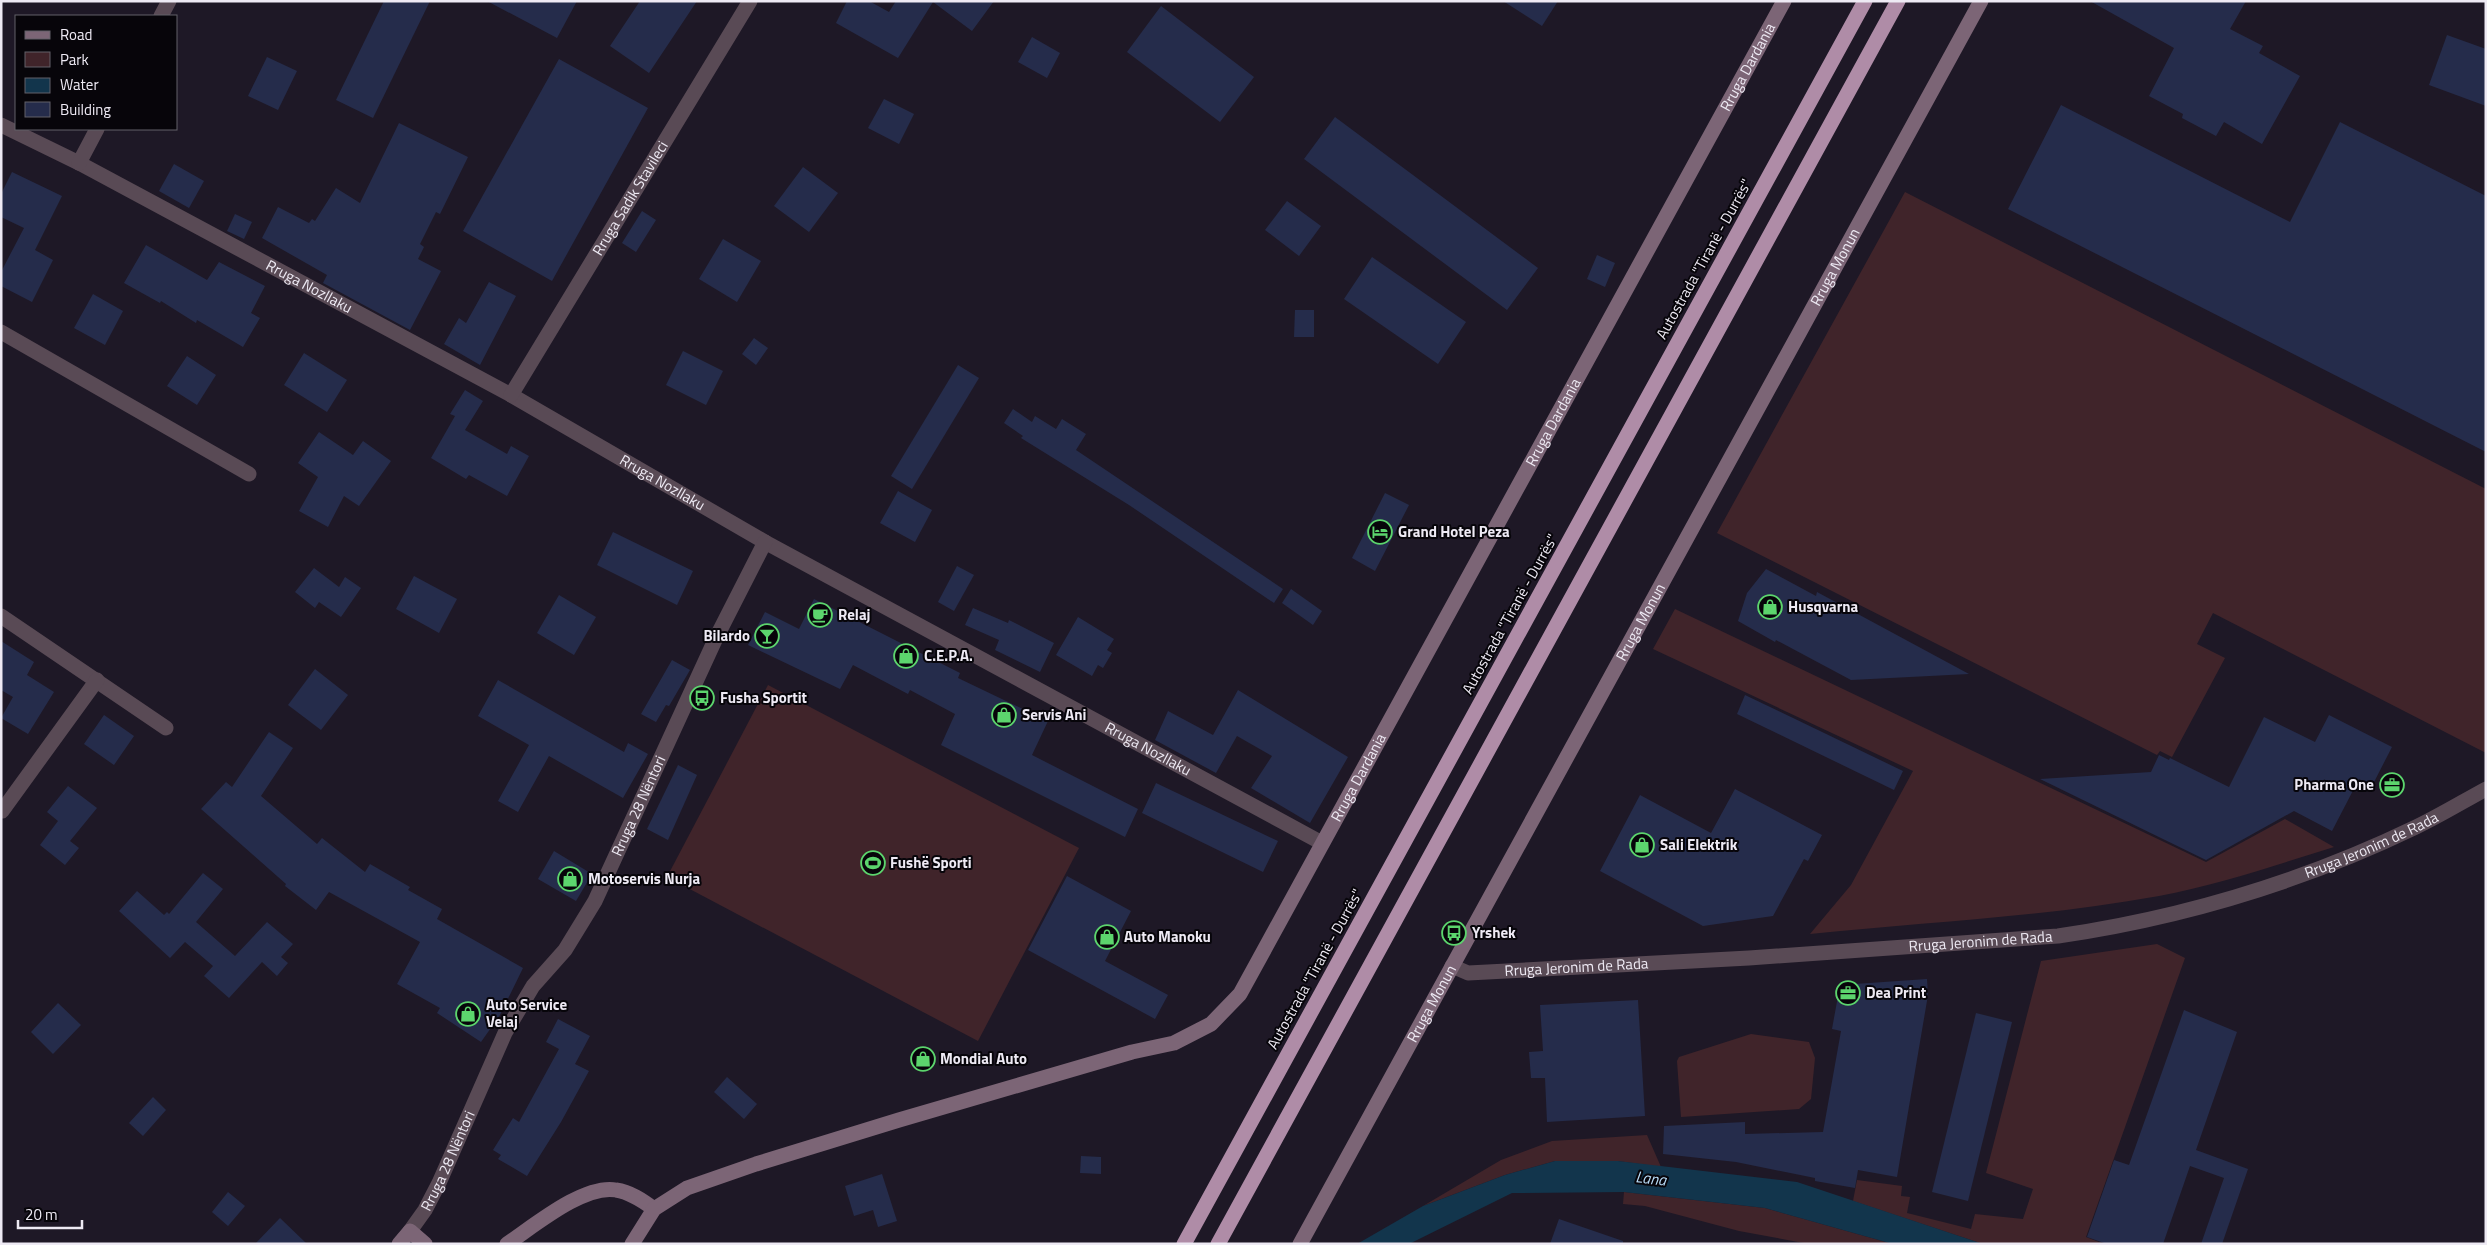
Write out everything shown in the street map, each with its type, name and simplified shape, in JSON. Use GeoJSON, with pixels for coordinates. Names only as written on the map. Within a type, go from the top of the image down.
{"type":"FeatureCollection","features":[{"type":"Feature","properties":{"kind":"highway","name":"Autostrada \"Tiranë - Durrës\""},"geometry":{"type":"LineString","coordinates":[[1184,1244],[1865,1]]}},
{"type":"Feature","properties":{"kind":"highway"},"geometry":{"type":"LineString","coordinates":[[1218,1244],[1898,1]]}},
{"type":"Feature","properties":{"kind":"main road","name":"Rruga Dardania"},"geometry":{"type":"LineString","coordinates":[[654,1209],[686,1188],[756,1164],[1132,1052],[1174,1042],[1197,1033],[1211,1024],[1240,994],[1784,1]]}},
{"type":"Feature","properties":{"kind":"main road","name":"Rruga Monun"},"geometry":{"type":"LineString","coordinates":[[1300,1244],[1981,1]]}},
{"type":"Feature","properties":{"kind":"main road"},"geometry":{"type":"LineString","coordinates":[[507,1244],[576,1200],[599,1190],[617,1190],[639,1198],[654,1209],[632,1244]]}},
{"type":"Feature","properties":{"kind":"main road","name":"Rruga 28 Nëntori"},"geometry":{"type":"LineString","coordinates":[[399,1244],[410,1231]]}},
{"type":"Feature","properties":{"kind":"main road"},"geometry":{"type":"LineString","coordinates":[[410,1231],[425,1244]]}},
{"type":"Feature","properties":{"kind":"street"},"geometry":{"type":"LineString","coordinates":[[162,15],[169,1]]}},
{"type":"Feature","properties":{"kind":"street","name":"Rruga Sadik Stavileci"},"geometry":{"type":"LineString","coordinates":[[511,395],[750,1]]}},
{"type":"Feature","properties":{"kind":"street","name":"Rruga Nozllaku"},"geometry":{"type":"LineString","coordinates":[[1,125],[79,163],[511,395],[765,542],[1322,843]]}},
{"type":"Feature","properties":{"kind":"street"},"geometry":{"type":"LineString","coordinates":[[79,163],[96,130]]}},
{"type":"Feature","properties":{"kind":"street"},"geometry":{"type":"LineString","coordinates":[[1,332],[249,474]]}},
{"type":"Feature","properties":{"kind":"street","name":"Rruga 28 Nëntori"},"geometry":{"type":"LineString","coordinates":[[410,1231],[425,1210],[439,1183],[505,1033],[533,986],[565,950],[595,901],[715,640],[765,542]]}},
{"type":"Feature","properties":{"kind":"street"},"geometry":{"type":"LineString","coordinates":[[1,616],[98,680],[166,728]]}},
{"type":"Feature","properties":{"kind":"street"},"geometry":{"type":"LineString","coordinates":[[2,811],[98,680]]}},
{"type":"Feature","properties":{"kind":"street","name":"Rruga Jeronim de Rada"},"geometry":{"type":"LineString","coordinates":[[1452,966],[1468,973],[1672,962],[2058,936],[2087,932],[2207,904],[2304,874],[2416,827],[2486,790]]}},
{"type":"Feature","properties":{"kind":"green space"},"geometry":{"type":"Polygon","coordinates":[[[1905,192],[2486,489],[2486,753],[2213,613],[2197,644],[2225,658],[2172,757],[2160,751],[2157,755],[1717,533],[1905,192]]]}},
{"type":"Feature","properties":{"kind":"green space"},"geometry":{"type":"Polygon","coordinates":[[[1675,609],[2206,862],[2285,819],[2334,847],[2269,868],[2159,896],[2029,914],[1810,934],[1851,885],[1913,771],[1653,649],[1675,609]]]}},
{"type":"Feature","properties":{"kind":"green space","name":"Fushë Sporti"},"geometry":{"type":"Polygon","coordinates":[[[768,685],[1079,848],[978,1041],[667,877],[768,685]]]}},
{"type":"Feature","properties":{"kind":"green space"},"geometry":{"type":"Polygon","coordinates":[[[2157,944],[2185,958],[2086,1237],[2104,1244],[1983,1244],[1853,1201],[1857,1180],[1902,1186],[1901,1196],[1910,1197],[1907,1213],[1971,1229],[1975,1214],[2023,1219],[2033,1189],[1986,1173],[2041,961],[2157,944]]]}},
{"type":"Feature","properties":{"kind":"green space"},"geometry":{"type":"Polygon","coordinates":[[[1751,1034],[1809,1042],[1815,1058],[1811,1099],[1799,1109],[1681,1117],[1677,1061],[1679,1057],[1751,1034]]]}},
{"type":"Feature","properties":{"kind":"green space"},"geometry":{"type":"Polygon","coordinates":[[[1647,1135],[1661,1167],[1618,1161],[1555,1161],[1505,1175],[1423,1206],[1501,1160],[1552,1141],[1647,1135]]]}},
{"type":"Feature","properties":{"kind":"green space"},"geometry":{"type":"Polygon","coordinates":[[[1624,1192],[1765,1208],[1893,1244],[1809,1244],[1739,1231],[1645,1206],[1623,1204],[1624,1192]]]}},
{"type":"Feature","properties":{"kind":"water","name":"Lana"},"geometry":{"type":"Polygon","coordinates":[[[1555,1161],[1618,1161],[1797,1182],[1983,1244],[1893,1244],[1765,1208],[1624,1192],[1512,1193],[1409,1244],[1357,1244],[1423,1206],[1505,1175],[1555,1161]]]}},
{"type":"Feature","properties":{"kind":"building"},"geometry":{"type":"Polygon","coordinates":[[[384,1],[430,1],[373,118],[336,100],[384,1]]]}},
{"type":"Feature","properties":{"kind":"building"},"geometry":{"type":"Polygon","coordinates":[[[487,1],[577,1],[557,38],[487,1]]]}},
{"type":"Feature","properties":{"kind":"building"},"geometry":{"type":"Polygon","coordinates":[[[640,1],[697,1],[649,73],[610,46],[640,1]]]}},
{"type":"Feature","properties":{"kind":"building"},"geometry":{"type":"Polygon","coordinates":[[[847,1],[869,1],[889,12],[896,1],[994,1],[972,31],[933,2],[898,58],[836,23],[847,1]]]}},
{"type":"Feature","properties":{"kind":"building"},"geometry":{"type":"Polygon","coordinates":[[[1503,1],[1558,1],[1542,26],[1503,1]]]}},
{"type":"Feature","properties":{"kind":"building"},"geometry":{"type":"Polygon","coordinates":[[[2090,1],[2246,1],[2230,29],[2263,46],[2259,53],[2300,76],[2262,144],[2224,122],[2216,136],[2182,118],[2183,114],[2149,96],[2174,48],[2090,1]]]}},
{"type":"Feature","properties":{"kind":"building"},"geometry":{"type":"Polygon","coordinates":[[[1161,6],[1254,77],[1220,122],[1127,52],[1161,6]]]}},
{"type":"Feature","properties":{"kind":"building"},"geometry":{"type":"Polygon","coordinates":[[[2447,35],[2486,49],[2486,106],[2429,85],[2447,35]]]}},
{"type":"Feature","properties":{"kind":"building"},"geometry":{"type":"Polygon","coordinates":[[[1032,37],[1060,53],[1047,78],[1018,62],[1032,37]]]}},
{"type":"Feature","properties":{"kind":"building"},"geometry":{"type":"Polygon","coordinates":[[[267,57],[297,71],[278,110],[248,96],[267,57]]]}},
{"type":"Feature","properties":{"kind":"building"},"geometry":{"type":"Polygon","coordinates":[[[559,59],[648,108],[552,281],[463,231],[559,59]]]}},
{"type":"Feature","properties":{"kind":"building"},"geometry":{"type":"Polygon","coordinates":[[[884,99],[914,114],[899,144],[868,128],[884,99]]]}},
{"type":"Feature","properties":{"kind":"building"},"geometry":{"type":"Polygon","coordinates":[[[2061,105],[2290,222],[2340,122],[2486,196],[2486,452],[2008,209],[2061,105]]]}},
{"type":"Feature","properties":{"kind":"building"},"geometry":{"type":"Polygon","coordinates":[[[1335,117],[1538,268],[1507,310],[1304,159],[1335,117]]]}},
{"type":"Feature","properties":{"kind":"building"},"geometry":{"type":"Polygon","coordinates":[[[399,123],[468,157],[440,214],[436,212],[420,244],[424,247],[418,259],[441,271],[410,330],[323,283],[327,275],[262,238],[278,207],[309,223],[312,219],[315,221],[336,188],[360,203],[399,123]]]}},
{"type":"Feature","properties":{"kind":"building"},"geometry":{"type":"Polygon","coordinates":[[[174,164],[204,181],[189,208],[159,191],[174,164]]]}},
{"type":"Feature","properties":{"kind":"building"},"geometry":{"type":"Polygon","coordinates":[[[803,167],[838,193],[809,232],[774,206],[803,167]]]}},
{"type":"Feature","properties":{"kind":"building"},"geometry":{"type":"Polygon","coordinates":[[[12,172],[62,196],[35,250],[53,260],[32,302],[1,286],[1,272],[24,228],[1,217],[1,194],[12,172]]]}},
{"type":"Feature","properties":{"kind":"building"},"geometry":{"type":"Polygon","coordinates":[[[1287,201],[1321,226],[1299,256],[1265,230],[1287,201]]]}},
{"type":"Feature","properties":{"kind":"building"},"geometry":{"type":"Polygon","coordinates":[[[642,211],[656,220],[636,252],[622,243],[642,211]]]}},
{"type":"Feature","properties":{"kind":"building"},"geometry":{"type":"Polygon","coordinates":[[[235,214],[252,222],[244,239],[227,231],[235,214]]]}},
{"type":"Feature","properties":{"kind":"building"},"geometry":{"type":"Polygon","coordinates":[[[723,239],[761,261],[737,302],[699,279],[723,239]]]}},
{"type":"Feature","properties":{"kind":"building"},"geometry":{"type":"Polygon","coordinates":[[[146,245],[207,280],[219,262],[265,286],[251,313],[260,318],[243,347],[197,320],[196,323],[161,301],[160,303],[124,283],[146,245]]]}},
{"type":"Feature","properties":{"kind":"building"},"geometry":{"type":"Polygon","coordinates":[[[1597,255],[1615,263],[1605,287],[1587,279],[1597,255]]]}},
{"type":"Feature","properties":{"kind":"building"},"geometry":{"type":"Polygon","coordinates":[[[1372,257],[1466,322],[1438,364],[1344,299],[1372,257]]]}},
{"type":"Feature","properties":{"kind":"building"},"geometry":{"type":"Polygon","coordinates":[[[489,282],[516,296],[480,365],[444,344],[459,318],[466,323],[489,282]]]}},
{"type":"Feature","properties":{"kind":"building"},"geometry":{"type":"Polygon","coordinates":[[[93,294],[123,311],[105,345],[74,328],[93,294]]]}},
{"type":"Feature","properties":{"kind":"building"},"geometry":{"type":"Polygon","coordinates":[[[1295,310],[1314,310],[1314,337],[1294,337],[1295,310]]]}},
{"type":"Feature","properties":{"kind":"building"},"geometry":{"type":"Polygon","coordinates":[[[754,338],[768,348],[756,365],[742,354],[754,338]]]}},
{"type":"Feature","properties":{"kind":"building"},"geometry":{"type":"Polygon","coordinates":[[[683,351],[723,371],[706,405],[666,385],[683,351]]]}},
{"type":"Feature","properties":{"kind":"building"},"geometry":{"type":"Polygon","coordinates":[[[304,353],[347,380],[327,412],[284,385],[304,353]]]}},
{"type":"Feature","properties":{"kind":"building"},"geometry":{"type":"Polygon","coordinates":[[[187,356],[216,375],[197,405],[167,386],[187,356]]]}},
{"type":"Feature","properties":{"kind":"building"},"geometry":{"type":"Polygon","coordinates":[[[958,365],[979,378],[912,489],[891,476],[958,365]]]}},
{"type":"Feature","properties":{"kind":"building"},"geometry":{"type":"Polygon","coordinates":[[[465,390],[483,401],[465,430],[507,454],[511,446],[529,456],[507,496],[469,475],[466,479],[431,458],[455,416],[450,414],[465,390]]]}},
{"type":"Feature","properties":{"kind":"building"},"geometry":{"type":"Polygon","coordinates":[[[1013,409],[1032,422],[1035,416],[1056,429],[1062,419],[1086,434],[1076,450],[1283,589],[1274,603],[1129,505],[1021,438],[1023,436],[1004,423],[1013,409]]]}},
{"type":"Feature","properties":{"kind":"building"},"geometry":{"type":"Polygon","coordinates":[[[319,432],[353,455],[363,441],[391,461],[359,506],[344,496],[328,527],[299,511],[318,477],[298,463],[319,432]]]}},
{"type":"Feature","properties":{"kind":"building"},"geometry":{"type":"Polygon","coordinates":[[[898,491],[932,510],[915,542],[880,523],[898,491]]]}},
{"type":"Feature","properties":{"kind":"building","name":"Grand Hotel Peza"},"geometry":{"type":"Polygon","coordinates":[[[1385,493],[1409,505],[1375,571],[1352,558],[1385,493]]]}},
{"type":"Feature","properties":{"kind":"building"},"geometry":{"type":"Polygon","coordinates":[[[613,532],[693,571],[677,605],[597,565],[613,532]]]}},
{"type":"Feature","properties":{"kind":"building"},"geometry":{"type":"Polygon","coordinates":[[[957,566],[974,575],[954,611],[938,602],[957,566]]]}},
{"type":"Feature","properties":{"kind":"building"},"geometry":{"type":"Polygon","coordinates":[[[314,568],[339,587],[345,577],[361,588],[341,617],[319,602],[315,608],[295,592],[314,568]]]}},
{"type":"Feature","properties":{"kind":"building"},"geometry":{"type":"Polygon","coordinates":[[[1766,569],[1816,596],[1817,592],[1969,674],[1851,680],[1776,640],[1775,642],[1738,621],[1747,593],[1766,569]]]}},
{"type":"Feature","properties":{"kind":"building"},"geometry":{"type":"Polygon","coordinates":[[[414,576],[457,599],[439,633],[396,609],[414,576]]]}},
{"type":"Feature","properties":{"kind":"building"},"geometry":{"type":"Polygon","coordinates":[[[1291,589],[1322,611],[1313,625],[1282,603],[1291,589]]]}},
{"type":"Feature","properties":{"kind":"building"},"geometry":{"type":"Polygon","coordinates":[[[559,595],[596,617],[574,655],[537,633],[559,595]]]}},
{"type":"Feature","properties":{"kind":"building"},"geometry":{"type":"Polygon","coordinates":[[[814,599],[960,673],[958,678],[1048,721],[1032,755],[1138,809],[1125,837],[941,745],[955,714],[910,690],[908,694],[853,665],[840,689],[748,645],[765,612],[799,629],[814,599]]]}},
{"type":"Feature","properties":{"kind":"building"},"geometry":{"type":"Polygon","coordinates":[[[973,608],[1008,623],[1009,620],[1054,643],[1040,672],[995,650],[999,640],[965,625],[973,608]]]}},
{"type":"Feature","properties":{"kind":"building"},"geometry":{"type":"Polygon","coordinates":[[[1078,617],[1114,639],[1107,650],[1112,653],[1103,668],[1098,665],[1092,676],[1056,655],[1078,617]]]}},
{"type":"Feature","properties":{"kind":"building"},"geometry":{"type":"Polygon","coordinates":[[[1,641],[34,662],[27,675],[54,692],[28,734],[1,718],[13,697],[1,690],[1,641]]]}},
{"type":"Feature","properties":{"kind":"building"},"geometry":{"type":"Polygon","coordinates":[[[672,660],[690,670],[669,706],[666,705],[656,722],[641,714],[672,660]]]}},
{"type":"Feature","properties":{"kind":"building"},"geometry":{"type":"Polygon","coordinates":[[[315,669],[348,695],[321,730],[288,705],[315,669]]]}},
{"type":"Feature","properties":{"kind":"building"},"geometry":{"type":"Polygon","coordinates":[[[498,680],[624,752],[628,743],[648,754],[623,798],[549,756],[518,812],[498,801],[529,745],[478,716],[498,680]]]}},
{"type":"Feature","properties":{"kind":"building"},"geometry":{"type":"Polygon","coordinates":[[[1238,690],[1348,757],[1310,823],[1251,788],[1272,756],[1237,736],[1216,773],[1155,740],[1168,711],[1213,735],[1238,690]]]}},
{"type":"Feature","properties":{"kind":"building"},"geometry":{"type":"Polygon","coordinates":[[[1745,695],[1903,771],[1894,790],[1737,714],[1745,695]]]}},
{"type":"Feature","properties":{"kind":"building"},"geometry":{"type":"Polygon","coordinates":[[[104,715],[134,736],[114,765],[84,744],[104,715]]]}},
{"type":"Feature","properties":{"kind":"building"},"geometry":{"type":"Polygon","coordinates":[[[2329,715],[2392,747],[2372,786],[2359,779],[2332,831],[2294,811],[2206,860],[2040,779],[2151,772],[2159,755],[2169,760],[2170,758],[2229,787],[2264,717],[2315,742],[2329,715]]]}},
{"type":"Feature","properties":{"kind":"building"},"geometry":{"type":"Polygon","coordinates":[[[269,732],[293,748],[261,796],[317,844],[322,838],[365,872],[370,864],[410,887],[408,890],[442,909],[437,919],[523,968],[500,1015],[481,1042],[437,1013],[440,1008],[397,984],[420,942],[329,892],[316,910],[285,886],[286,884],[201,809],[226,782],[232,787],[269,732]]]}},
{"type":"Feature","properties":{"kind":"building"},"geometry":{"type":"Polygon","coordinates":[[[678,765],[697,775],[668,840],[647,829],[678,765]]]}},
{"type":"Feature","properties":{"kind":"building"},"geometry":{"type":"Polygon","coordinates":[[[1156,783],[1278,841],[1263,872],[1142,813],[1156,783]]]}},
{"type":"Feature","properties":{"kind":"building"},"geometry":{"type":"Polygon","coordinates":[[[68,786],[97,808],[70,841],[79,848],[65,865],[40,845],[58,821],[47,812],[68,786]]]}},
{"type":"Feature","properties":{"kind":"building"},"geometry":{"type":"Polygon","coordinates":[[[1735,789],[1822,835],[1808,861],[1804,859],[1773,916],[1703,926],[1600,871],[1640,795],[1711,833],[1735,789]]]}},
{"type":"Feature","properties":{"kind":"building"},"geometry":{"type":"Polygon","coordinates":[[[554,851],[592,874],[576,901],[538,879],[554,851]]]}},
{"type":"Feature","properties":{"kind":"building"},"geometry":{"type":"Polygon","coordinates":[[[203,873],[223,889],[196,922],[235,956],[267,922],[293,944],[281,957],[288,963],[277,976],[262,962],[229,998],[204,976],[213,966],[185,942],[170,958],[119,911],[137,891],[164,915],[167,912],[169,914],[203,873]]]}},
{"type":"Feature","properties":{"kind":"building"},"geometry":{"type":"Polygon","coordinates":[[[1067,876],[1131,911],[1105,961],[1168,995],[1155,1019],[1028,950],[1067,876]]]}},
{"type":"Feature","properties":{"kind":"building"},"geometry":{"type":"Polygon","coordinates":[[[1927,979],[1928,995],[1897,1177],[1858,1170],[1855,1188],[1815,1181],[1815,1178],[1736,1162],[1663,1154],[1664,1126],[1745,1122],[1745,1134],[1823,1132],[1841,1031],[1832,1029],[1840,985],[1927,979]]]}},
{"type":"Feature","properties":{"kind":"building"},"geometry":{"type":"Polygon","coordinates":[[[1638,1000],[1645,1116],[1547,1122],[1545,1078],[1531,1078],[1529,1052],[1543,1051],[1540,1005],[1638,1000]]]}},
{"type":"Feature","properties":{"kind":"building"},"geometry":{"type":"Polygon","coordinates":[[[58,1003],[81,1025],[53,1054],[31,1032],[58,1003]]]}},
{"type":"Feature","properties":{"kind":"building"},"geometry":{"type":"Polygon","coordinates":[[[2184,1010],[2237,1032],[2196,1150],[2248,1169],[2222,1244],[2201,1244],[2224,1178],[2190,1166],[2163,1244],[2107,1244],[2087,1237],[2114,1160],[2129,1165],[2184,1010]]]}},
{"type":"Feature","properties":{"kind":"building"},"geometry":{"type":"Polygon","coordinates":[[[1976,1013],[2012,1022],[1968,1201],[1932,1192],[1976,1013]]]}},
{"type":"Feature","properties":{"kind":"building"},"geometry":{"type":"Polygon","coordinates":[[[558,1019],[590,1036],[575,1064],[589,1071],[561,1122],[527,1176],[498,1159],[501,1155],[493,1150],[513,1118],[519,1122],[559,1049],[546,1042],[558,1019]]]}},
{"type":"Feature","properties":{"kind":"building"},"geometry":{"type":"Polygon","coordinates":[[[727,1077],[757,1104],[744,1119],[714,1092],[727,1077]]]}},
{"type":"Feature","properties":{"kind":"building"},"geometry":{"type":"Polygon","coordinates":[[[153,1097],[166,1110],[143,1136],[129,1123],[153,1097]]]}},
{"type":"Feature","properties":{"kind":"building"},"geometry":{"type":"Polygon","coordinates":[[[1081,1156],[1101,1157],[1101,1174],[1080,1173],[1081,1156]]]}},
{"type":"Feature","properties":{"kind":"building"},"geometry":{"type":"Polygon","coordinates":[[[882,1174],[897,1221],[878,1227],[873,1210],[854,1216],[845,1186],[882,1174]]]}},
{"type":"Feature","properties":{"kind":"building"},"geometry":{"type":"Polygon","coordinates":[[[228,1192],[245,1206],[228,1226],[212,1212],[228,1192]]]}},
{"type":"Feature","properties":{"kind":"building"},"geometry":{"type":"Polygon","coordinates":[[[280,1218],[307,1244],[255,1244],[280,1218]]]}},
{"type":"Feature","properties":{"kind":"building"},"geometry":{"type":"Polygon","coordinates":[[[1559,1219],[1623,1241],[1623,1244],[1550,1244],[1559,1219]]]}},
{"type":"Feature","properties":{"kind":"place","name":"Grand Hotel Peza"},"geometry":{"type":"Point","coordinates":[1380,532]}},
{"type":"Feature","properties":{"kind":"place","name":"Husqvarna"},"geometry":{"type":"Point","coordinates":[1770,607]}},
{"type":"Feature","properties":{"kind":"place","name":"Relaj"},"geometry":{"type":"Point","coordinates":[820,615]}},
{"type":"Feature","properties":{"kind":"place","name":"Bilardo"},"geometry":{"type":"Point","coordinates":[767,636]}},
{"type":"Feature","properties":{"kind":"place","name":"C.E.P.A."},"geometry":{"type":"Point","coordinates":[906,656]}},
{"type":"Feature","properties":{"kind":"place","name":"Fusha Sportit"},"geometry":{"type":"Point","coordinates":[702,698]}},
{"type":"Feature","properties":{"kind":"place","name":"Servis Ani"},"geometry":{"type":"Point","coordinates":[1004,715]}},
{"type":"Feature","properties":{"kind":"place","name":"Pharma One"},"geometry":{"type":"Point","coordinates":[2392,785]}},
{"type":"Feature","properties":{"kind":"place","name":"Sali Elektrik"},"geometry":{"type":"Point","coordinates":[1642,845]}},
{"type":"Feature","properties":{"kind":"place","name":"Fushë Sporti"},"geometry":{"type":"Point","coordinates":[873,863]}},
{"type":"Feature","properties":{"kind":"place","name":"Motoservis Nurja"},"geometry":{"type":"Point","coordinates":[570,879]}},
{"type":"Feature","properties":{"kind":"place","name":"Yrshek"},"geometry":{"type":"Point","coordinates":[1454,933]}},
{"type":"Feature","properties":{"kind":"place","name":"Auto Manoku"},"geometry":{"type":"Point","coordinates":[1107,937]}},
{"type":"Feature","properties":{"kind":"place","name":"Dea Print"},"geometry":{"type":"Point","coordinates":[1848,993]}},
{"type":"Feature","properties":{"kind":"place","name":"Auto Service Velaj"},"geometry":{"type":"Point","coordinates":[468,1014]}},
{"type":"Feature","properties":{"kind":"place","name":"Mondial Auto"},"geometry":{"type":"Point","coordinates":[923,1059]}}]}
